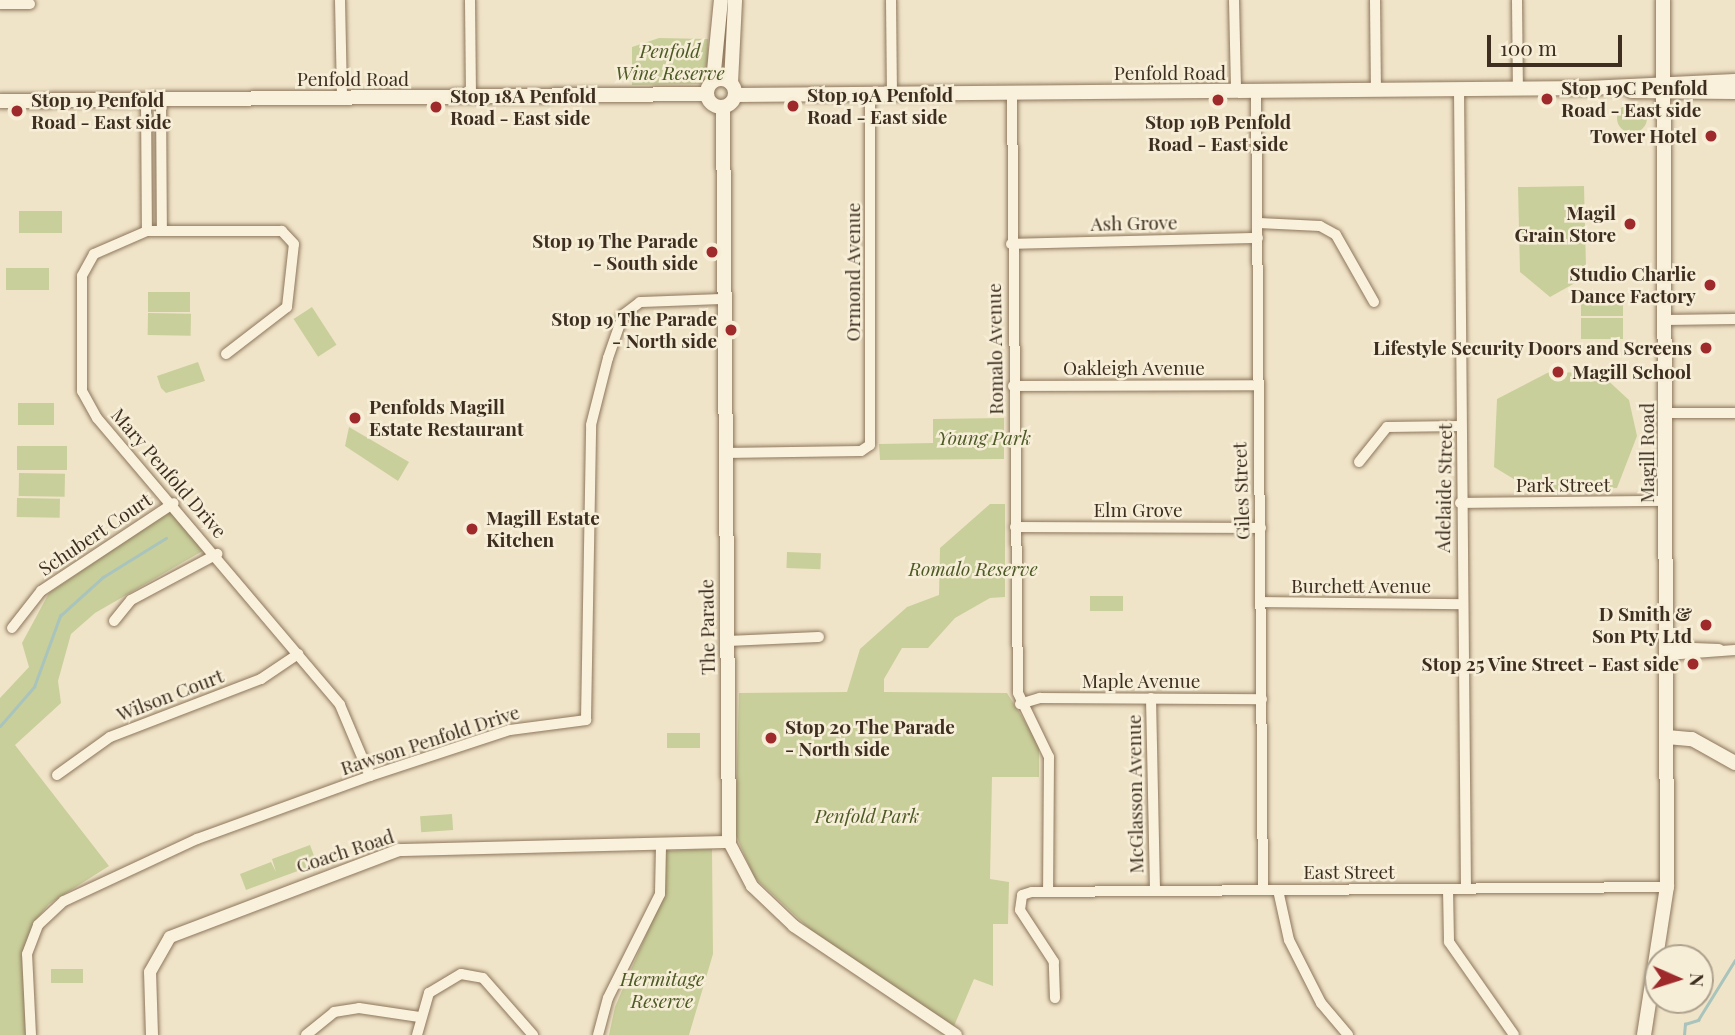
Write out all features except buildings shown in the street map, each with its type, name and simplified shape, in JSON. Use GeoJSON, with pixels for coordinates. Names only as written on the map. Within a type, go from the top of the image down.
{"type":"FeatureCollection","features":[{"type":"Feature","properties":{"kind":"main road"},"geometry":{"type":"LineString","coordinates":[[721,0],[710,88],[723,108],[733,89],[735,0]]}},
{"type":"Feature","properties":{"kind":"main road","name":"Magill Road"},"geometry":{"type":"LineString","coordinates":[[1644,1035],[1667,887],[1663,0]]}},
{"type":"Feature","properties":{"kind":"main road"},"geometry":{"type":"LineString","coordinates":[[1664,88],[1735,81]]}},
{"type":"Feature","properties":{"kind":"main road","name":"Penfold Road"},"geometry":{"type":"LineString","coordinates":[[0,101],[471,97],[710,88],[892,94],[1664,88]]}},
{"type":"Feature","properties":{"kind":"main road"},"geometry":{"type":"LineString","coordinates":[[1664,88],[1735,92]]}},
{"type":"Feature","properties":{"kind":"main road","name":"The Parade"},"geometry":{"type":"LineString","coordinates":[[723,108],[729,842]]}},
{"type":"Feature","properties":{"kind":"main road"},"geometry":{"type":"LineString","coordinates":[[1667,737],[1692,739],[1735,763]]}},
{"type":"Feature","properties":{"kind":"street"},"geometry":{"type":"LineString","coordinates":[[340,0],[342,98]]}},
{"type":"Feature","properties":{"kind":"street"},"geometry":{"type":"LineString","coordinates":[[470,0],[471,97]]}},
{"type":"Feature","properties":{"kind":"street"},"geometry":{"type":"LineString","coordinates":[[891,0],[892,94]]}},
{"type":"Feature","properties":{"kind":"street"},"geometry":{"type":"LineString","coordinates":[[1234,0],[1236,91]]}},
{"type":"Feature","properties":{"kind":"street"},"geometry":{"type":"LineString","coordinates":[[1375,0],[1376,90]]}},
{"type":"Feature","properties":{"kind":"street"},"geometry":{"type":"LineString","coordinates":[[1517,0],[1518,89]]}},
{"type":"Feature","properties":{"kind":"street"},"geometry":{"type":"LineString","coordinates":[[0,4],[30,4]]}},
{"type":"Feature","properties":{"kind":"street","name":"Adelaide Street"},"geometry":{"type":"LineString","coordinates":[[1459,89],[1460,503],[1466,888]]}},
{"type":"Feature","properties":{"kind":"street","name":"Giles Street"},"geometry":{"type":"LineString","coordinates":[[1256,92],[1259,223],[1255,385],[1261,528],[1263,889]]}},
{"type":"Feature","properties":{"kind":"street","name":"Romalo Avenue"},"geometry":{"type":"LineString","coordinates":[[1012,93],[1011,244],[1020,704],[1048,757],[1048,892]]}},
{"type":"Feature","properties":{"kind":"street","name":"Ormond Avenue"},"geometry":{"type":"LineString","coordinates":[[724,453],[868,448],[870,94]]}},
{"type":"Feature","properties":{"kind":"street"},"geometry":{"type":"LineString","coordinates":[[154,100],[147,230],[282,231],[294,244],[287,307],[226,354]]}},
{"type":"Feature","properties":{"kind":"street"},"geometry":{"type":"LineString","coordinates":[[154,100],[162,231]]}},
{"type":"Feature","properties":{"kind":"street"},"geometry":{"type":"LineString","coordinates":[[1259,223],[1320,226],[1336,235],[1374,302]]}},
{"type":"Feature","properties":{"kind":"street","name":"Mary Penfold Drive"},"geometry":{"type":"LineString","coordinates":[[147,230],[104,247],[87,264],[82,391],[97,418],[174,503],[340,705],[370,776]]}},
{"type":"Feature","properties":{"kind":"street","name":"Ash Grove"},"geometry":{"type":"LineString","coordinates":[[1011,244],[1258,238]]}},
{"type":"Feature","properties":{"kind":"street","name":"Rawson Penfold Drive"},"geometry":{"type":"LineString","coordinates":[[31,1035],[27,954],[38,925],[64,901],[197,839],[370,776],[510,730],[578,723],[589,716],[589,458],[608,358],[623,315],[640,302],[723,299]]}},
{"type":"Feature","properties":{"kind":"street"},"geometry":{"type":"LineString","coordinates":[[1665,320],[1735,319]]}},
{"type":"Feature","properties":{"kind":"street","name":"Oakleigh Avenue"},"geometry":{"type":"LineString","coordinates":[[1013,386],[1255,385]]}},
{"type":"Feature","properties":{"kind":"street"},"geometry":{"type":"LineString","coordinates":[[1665,413],[1735,413]]}},
{"type":"Feature","properties":{"kind":"street"},"geometry":{"type":"LineString","coordinates":[[1359,462],[1387,427],[1461,426]]}},
{"type":"Feature","properties":{"kind":"street","name":"Park Street"},"geometry":{"type":"LineString","coordinates":[[1460,503],[1666,501]]}},
{"type":"Feature","properties":{"kind":"street","name":"Schubert Court"},"geometry":{"type":"LineString","coordinates":[[12,628],[41,591],[174,503]]}},
{"type":"Feature","properties":{"kind":"street","name":"Elm Grove"},"geometry":{"type":"LineString","coordinates":[[1015,527],[1261,528]]}},
{"type":"Feature","properties":{"kind":"street"},"geometry":{"type":"LineString","coordinates":[[114,621],[131,600],[216,554]]}},
{"type":"Feature","properties":{"kind":"street","name":"Burchett Avenue"},"geometry":{"type":"LineString","coordinates":[[1261,602],[1461,604]]}},
{"type":"Feature","properties":{"kind":"street"},"geometry":{"type":"LineString","coordinates":[[727,641],[819,637]]}},
{"type":"Feature","properties":{"kind":"street"},"geometry":{"type":"LineString","coordinates":[[1667,651],[1731,650]]}},
{"type":"Feature","properties":{"kind":"street","name":"Wilson Court"},"geometry":{"type":"LineString","coordinates":[[57,775],[110,737],[261,679],[298,654]]}},
{"type":"Feature","properties":{"kind":"street","name":"Maple Avenue"},"geometry":{"type":"LineString","coordinates":[[1020,704],[1041,698],[1262,699]]}},
{"type":"Feature","properties":{"kind":"street","name":"McGlasson Avenue"},"geometry":{"type":"LineString","coordinates":[[1150,698],[1155,890]]}},
{"type":"Feature","properties":{"kind":"street","name":"Coach Road"},"geometry":{"type":"LineString","coordinates":[[152,1035],[155,953],[170,937],[202,920],[399,850],[729,842]]}},
{"type":"Feature","properties":{"kind":"street","name":"The Parade"},"geometry":{"type":"LineString","coordinates":[[729,842],[751,887],[794,926],[938,1031],[956,1035]]}},
{"type":"Feature","properties":{"kind":"street"},"geometry":{"type":"LineString","coordinates":[[598,1035],[608,998],[660,894],[661,845]]}},
{"type":"Feature","properties":{"kind":"street","name":"East Street"},"geometry":{"type":"LineString","coordinates":[[1055,998],[1054,962],[1020,911],[1022,895],[1032,892],[1667,887]]}},
{"type":"Feature","properties":{"kind":"street"},"geometry":{"type":"LineString","coordinates":[[1448,889],[1448,942],[1514,1035]]}},
{"type":"Feature","properties":{"kind":"street"},"geometry":{"type":"LineString","coordinates":[[1278,890],[1289,940],[1321,1003],[1348,1035]]}},
{"type":"Feature","properties":{"kind":"street"},"geometry":{"type":"LineString","coordinates":[[417,1035],[419,1017],[442,980],[483,978],[533,1035]]}},
{"type":"Feature","properties":{"kind":"street"},"geometry":{"type":"LineString","coordinates":[[306,1035],[334,1012],[359,1008],[419,1017]]}},
{"type":"Feature","properties":{"kind":"green space","name":"Penfold Wine Reserve"},"geometry":{"type":"Polygon","coordinates":[[[659,38],[708,39],[708,78],[702,84],[632,85],[632,47],[659,38]]]}},
{"type":"Feature","properties":{"kind":"green space"},"geometry":{"type":"Polygon","coordinates":[[[1632,103],[1643,107],[1647,118],[1643,129],[1632,133],[1621,129],[1617,118],[1621,107],[1632,103]]]}},
{"type":"Feature","properties":{"kind":"green space"},"geometry":{"type":"Polygon","coordinates":[[[1584,186],[1586,267],[1575,283],[1550,297],[1520,272],[1518,187],[1584,186]]]}},
{"type":"Feature","properties":{"kind":"green space"},"geometry":{"type":"Polygon","coordinates":[[[19,211],[62,211],[62,233],[19,233],[19,211]]]}},
{"type":"Feature","properties":{"kind":"green space"},"geometry":{"type":"Polygon","coordinates":[[[6,268],[49,268],[49,290],[6,290],[6,268]]]}},
{"type":"Feature","properties":{"kind":"green space"},"geometry":{"type":"Polygon","coordinates":[[[148,292],[190,292],[190,312],[148,312],[148,292]]]}},
{"type":"Feature","properties":{"kind":"green space"},"geometry":{"type":"Polygon","coordinates":[[[1581,295],[1623,295],[1623,316],[1581,316],[1581,295]]]}},
{"type":"Feature","properties":{"kind":"green space"},"geometry":{"type":"Polygon","coordinates":[[[312,307],[337,345],[318,357],[294,319],[312,307]]]}},
{"type":"Feature","properties":{"kind":"green space"},"geometry":{"type":"Polygon","coordinates":[[[148,313],[191,314],[191,336],[148,335],[148,313]]]}},
{"type":"Feature","properties":{"kind":"green space"},"geometry":{"type":"Polygon","coordinates":[[[1581,318],[1623,318],[1623,339],[1581,339],[1581,318]]]}},
{"type":"Feature","properties":{"kind":"green space"},"geometry":{"type":"Polygon","coordinates":[[[198,362],[205,381],[166,393],[161,388],[157,376],[198,362]]]}},
{"type":"Feature","properties":{"kind":"green space"},"geometry":{"type":"Polygon","coordinates":[[[1551,371],[1602,375],[1629,400],[1637,436],[1617,488],[1535,492],[1494,467],[1497,399],[1551,371]]]}},
{"type":"Feature","properties":{"kind":"green space"},"geometry":{"type":"Polygon","coordinates":[[[18,403],[54,403],[54,425],[18,425],[18,403]]]}},
{"type":"Feature","properties":{"kind":"green space","name":"Young Park"},"geometry":{"type":"Polygon","coordinates":[[[1004,418],[1004,459],[880,460],[879,444],[933,443],[933,419],[1004,418]]]}},
{"type":"Feature","properties":{"kind":"green space"},"geometry":{"type":"Polygon","coordinates":[[[349,427],[409,462],[398,481],[345,446],[349,427]]]}},
{"type":"Feature","properties":{"kind":"green space"},"geometry":{"type":"Polygon","coordinates":[[[17,446],[67,446],[67,470],[17,470],[17,446]]]}},
{"type":"Feature","properties":{"kind":"green space"},"geometry":{"type":"Polygon","coordinates":[[[19,473],[65,474],[65,497],[19,496],[19,473]]]}},
{"type":"Feature","properties":{"kind":"green space"},"geometry":{"type":"Polygon","coordinates":[[[17,498],[60,499],[60,518],[17,517],[17,498]]]}},
{"type":"Feature","properties":{"kind":"green space","name":"Penfold Park"},"geometry":{"type":"Polygon","coordinates":[[[990,504],[1005,504],[1005,597],[990,598],[955,618],[928,648],[902,648],[884,679],[884,692],[1007,693],[1039,744],[1039,777],[992,777],[990,879],[1009,882],[1008,924],[993,924],[993,986],[974,979],[954,1026],[815,934],[754,877],[735,833],[739,693],[847,692],[860,649],[907,607],[939,595],[940,548],[990,504]]]}},
{"type":"Feature","properties":{"kind":"green space"},"geometry":{"type":"Polygon","coordinates":[[[172,509],[206,549],[95,613],[71,634],[58,681],[61,703],[15,745],[109,866],[49,904],[35,921],[24,954],[27,1035],[0,1035],[0,698],[29,667],[22,643],[49,593],[172,509]]]}},
{"type":"Feature","properties":{"kind":"green space"},"geometry":{"type":"Polygon","coordinates":[[[787,552],[821,553],[820,569],[786,568],[787,552]]]}},
{"type":"Feature","properties":{"kind":"green space"},"geometry":{"type":"Polygon","coordinates":[[[1090,596],[1123,596],[1123,611],[1090,611],[1090,596]]]}},
{"type":"Feature","properties":{"kind":"green space"},"geometry":{"type":"Polygon","coordinates":[[[667,733],[700,733],[700,748],[667,748],[667,733]]]}},
{"type":"Feature","properties":{"kind":"green space"},"geometry":{"type":"Polygon","coordinates":[[[452,814],[453,830],[421,832],[420,816],[452,814]]]}},
{"type":"Feature","properties":{"kind":"green space"},"geometry":{"type":"Polygon","coordinates":[[[310,845],[317,864],[246,890],[240,874],[271,862],[276,872],[272,859],[310,845]]]}},
{"type":"Feature","properties":{"kind":"green space","name":"Hermitage Reserve"},"geometry":{"type":"Polygon","coordinates":[[[712,849],[713,954],[689,1035],[609,1035],[615,1007],[664,893],[665,851],[712,849]]]}},
{"type":"Feature","properties":{"kind":"green space"},"geometry":{"type":"Polygon","coordinates":[[[51,969],[83,969],[83,983],[51,983],[51,969]]]}},
{"type":"Feature","properties":{"kind":"waterway"},"geometry":{"type":"LineString","coordinates":[[0,726],[34,687],[60,616],[103,577],[166,538]]}},
{"type":"Feature","properties":{"kind":"waterway"},"geometry":{"type":"LineString","coordinates":[[1684,1035],[1685,1024],[1698,1020],[1735,960]]}},
{"type":"Feature","properties":{"kind":"place","name":"Stop 19C Penfold Road - East side"},"geometry":{"type":"Point","coordinates":[1547,99]}},
{"type":"Feature","properties":{"kind":"place","name":"Stop 19B Penfold Road - East side"},"geometry":{"type":"Point","coordinates":[1218,100]}},
{"type":"Feature","properties":{"kind":"place","name":"Stop 19A Penfold Road - East side"},"geometry":{"type":"Point","coordinates":[793,106]}},
{"type":"Feature","properties":{"kind":"place","name":"Stop 18A Penfold Road - East side"},"geometry":{"type":"Point","coordinates":[436,107]}},
{"type":"Feature","properties":{"kind":"place","name":"Stop 19 Penfold Road - East side"},"geometry":{"type":"Point","coordinates":[17,111]}},
{"type":"Feature","properties":{"kind":"place","name":"Tower Hotel"},"geometry":{"type":"Point","coordinates":[1711,136]}},
{"type":"Feature","properties":{"kind":"place","name":"Magil Grain Store"},"geometry":{"type":"Point","coordinates":[1630,224]}},
{"type":"Feature","properties":{"kind":"place","name":"Stop 19 The Parade - South side"},"geometry":{"type":"Point","coordinates":[712,252]}},
{"type":"Feature","properties":{"kind":"place","name":"Studio Charlie Dance Factory"},"geometry":{"type":"Point","coordinates":[1710,285]}},
{"type":"Feature","properties":{"kind":"place","name":"Stop 19 The Parade - North side"},"geometry":{"type":"Point","coordinates":[731,330]}},
{"type":"Feature","properties":{"kind":"place","name":"Lifestyle Security Doors and Screens"},"geometry":{"type":"Point","coordinates":[1706,348]}},
{"type":"Feature","properties":{"kind":"place","name":"Magill School"},"geometry":{"type":"Point","coordinates":[1558,372]}},
{"type":"Feature","properties":{"kind":"place","name":"Penfolds Magill Estate Restaurant"},"geometry":{"type":"Point","coordinates":[355,418]}},
{"type":"Feature","properties":{"kind":"place","name":"Magill Estate Kitchen"},"geometry":{"type":"Point","coordinates":[472,529]}},
{"type":"Feature","properties":{"kind":"place","name":"D Smith & Son Pty Ltd"},"geometry":{"type":"Point","coordinates":[1706,625]}},
{"type":"Feature","properties":{"kind":"place","name":"Stop 25 Vine Street - East side"},"geometry":{"type":"Point","coordinates":[1693,664]}},
{"type":"Feature","properties":{"kind":"place","name":"Stop 20 The Parade - North side"},"geometry":{"type":"Point","coordinates":[771,738]}},
{"type":"Feature","properties":{"kind":"park label","name":"Romalo Reserve"},"geometry":{"type":"Point","coordinates":[973,569]}}]}
